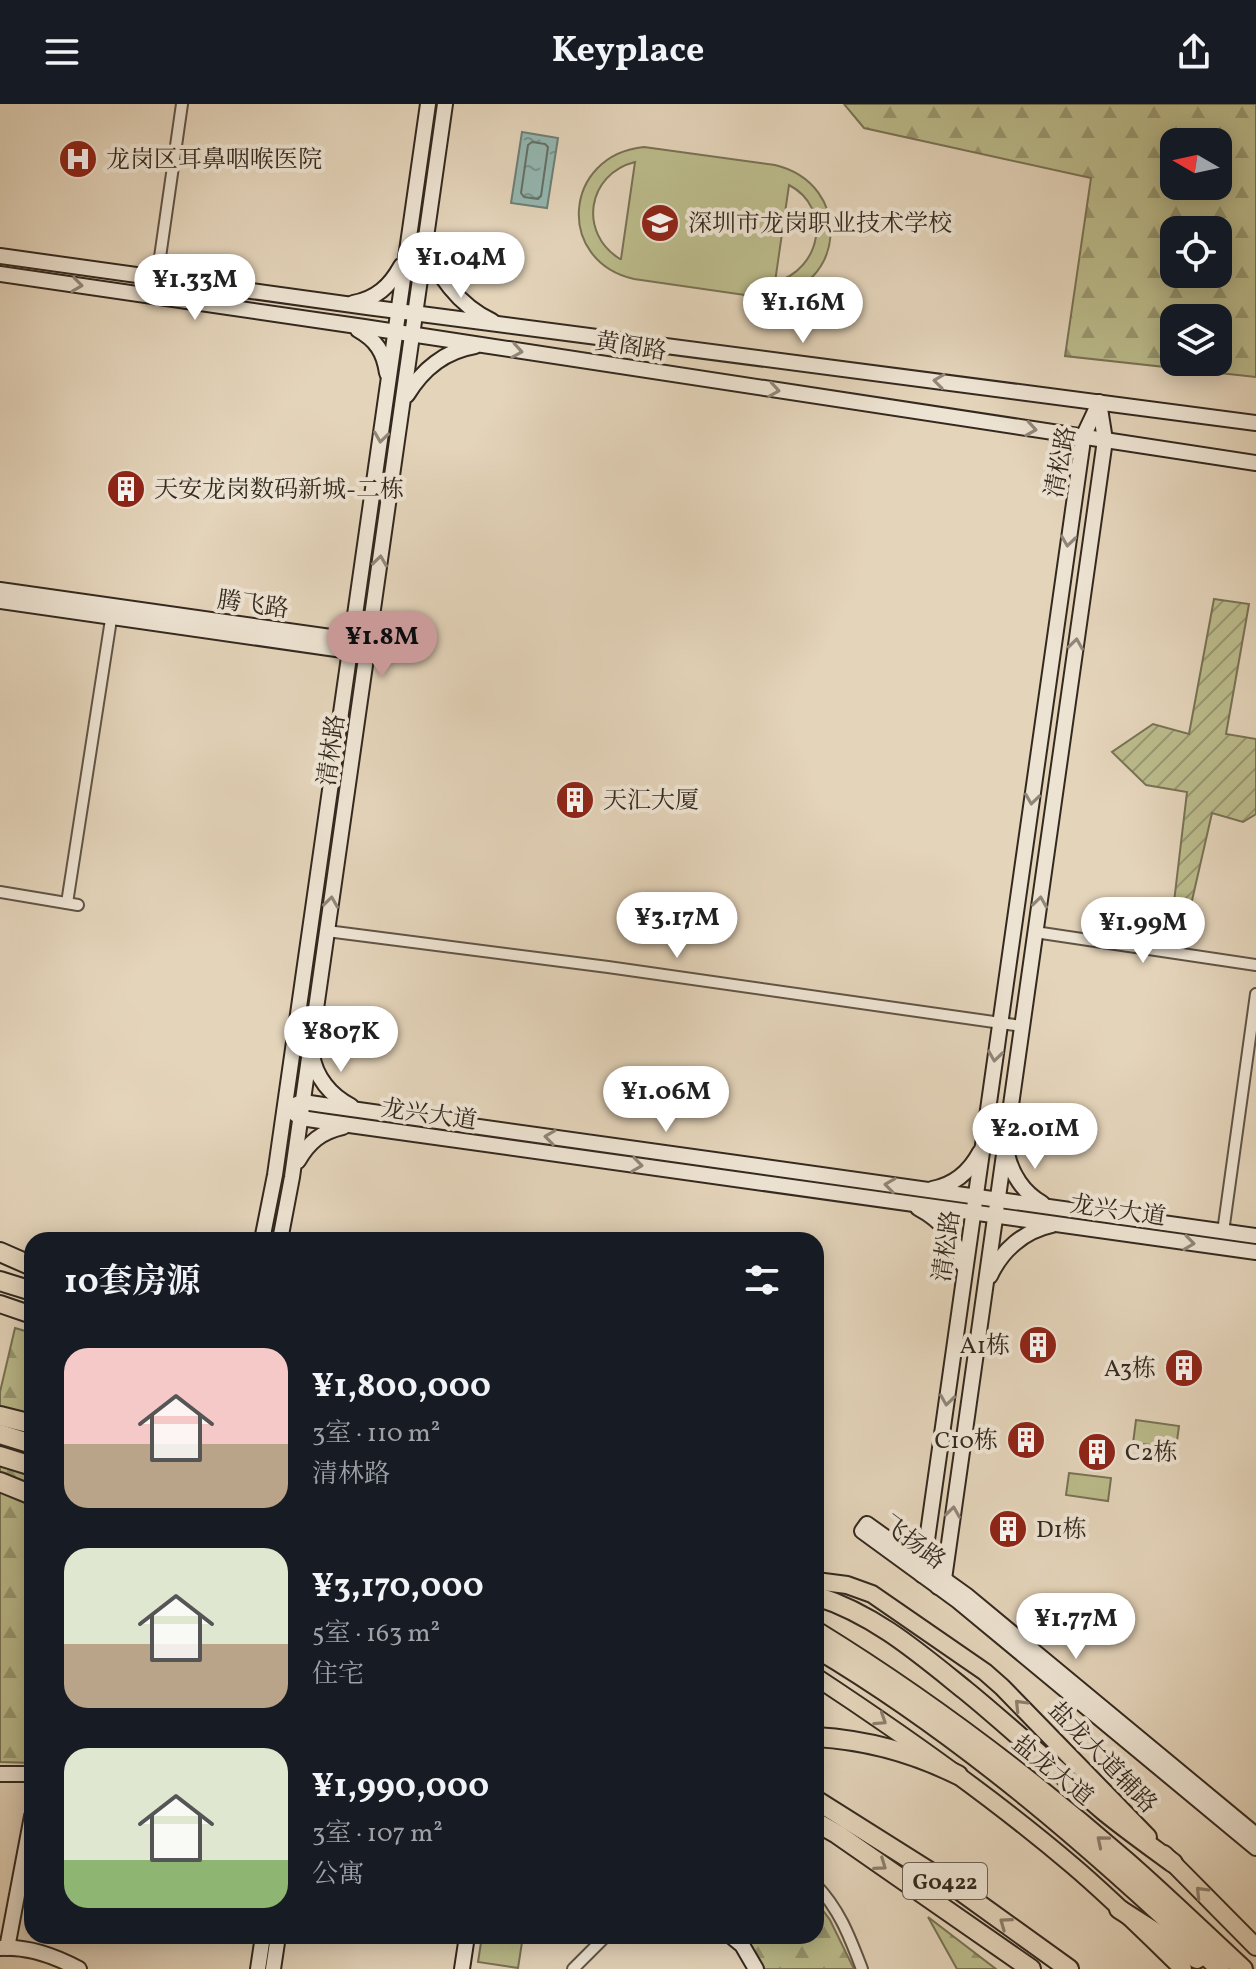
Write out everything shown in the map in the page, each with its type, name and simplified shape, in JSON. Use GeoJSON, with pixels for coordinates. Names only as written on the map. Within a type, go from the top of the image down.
{"type":"FeatureCollection","features":[{"type":"Feature","properties":{"kind":"highway"},"geometry":{"type":"LineString","coordinates":[[0,1252],[24,1265]]}},
{"type":"Feature","properties":{"kind":"highway"},"geometry":{"type":"LineString","coordinates":[[0,1261],[24,1267]]}},
{"type":"Feature","properties":{"kind":"highway"},"geometry":{"type":"LineString","coordinates":[[0,1281],[24,1288]]}},
{"type":"Feature","properties":{"kind":"highway"},"geometry":{"type":"LineString","coordinates":[[0,1416],[24,1431]]}},
{"type":"Feature","properties":{"kind":"highway"},"geometry":{"type":"LineString","coordinates":[[0,1434],[24,1433]]}},
{"type":"Feature","properties":{"kind":"highway"},"geometry":{"type":"LineString","coordinates":[[824,1599],[872,1620],[894,1635],[1010,1726],[1105,1811],[1173,1863]]}},
{"type":"Feature","properties":{"kind":"highway","name":"盐龙大道"},"geometry":{"type":"LineString","coordinates":[[824,1636],[942,1714],[1043,1792],[1137,1871],[1236,1966]]}},
{"type":"Feature","properties":{"kind":"highway","name":"盐龙大道"},"geometry":{"type":"LineString","coordinates":[[824,1653],[957,1743],[1236,1966]]}},
{"type":"Feature","properties":{"kind":"highway"},"geometry":{"type":"LineString","coordinates":[[824,1737],[900,1750],[958,1775]]}},
{"type":"Feature","properties":{"kind":"highway","name":"G0422"},"geometry":{"type":"LineString","coordinates":[[824,1805],[962,1892],[1069,1969]]}},
{"type":"Feature","properties":{"kind":"highway","name":"G0422"},"geometry":{"type":"LineString","coordinates":[[824,1827],[1031,1969]]}},
{"type":"Feature","properties":{"kind":"highway"},"geometry":{"type":"LineString","coordinates":[[1119,1909],[1212,1969]]}},
{"type":"Feature","properties":{"kind":"main road","name":"清林路"},"geometry":{"type":"LineString","coordinates":[[264,1232],[285,1108],[428,104]]}},
{"type":"Feature","properties":{"kind":"main road","name":"清林路"},"geometry":{"type":"LineString","coordinates":[[282,1232],[301,1118],[445,104]]}},
{"type":"Feature","properties":{"kind":"main road"},"geometry":{"type":"LineString","coordinates":[[421,151],[438,153]]}},
{"type":"Feature","properties":{"kind":"main road"},"geometry":{"type":"LineString","coordinates":[[426,236],[436,265],[451,289],[471,309],[501,325]]}},
{"type":"Feature","properties":{"kind":"main road"},"geometry":{"type":"LineString","coordinates":[[345,304],[383,291],[401,267],[407,252]]}},
{"type":"Feature","properties":{"kind":"main road","name":"黄阁路"},"geometry":{"type":"LineString","coordinates":[[0,256],[1256,423]]}},
{"type":"Feature","properties":{"kind":"main road","name":"黄阁路"},"geometry":{"type":"LineString","coordinates":[[0,274],[1256,463]]}},
{"type":"Feature","properties":{"kind":"main road"},"geometry":{"type":"LineString","coordinates":[[342,324],[368,336],[378,345],[384,357],[388,386]]}},
{"type":"Feature","properties":{"kind":"main road"},"geometry":{"type":"LineString","coordinates":[[402,407],[413,384],[432,365],[457,351],[484,346]]}},
{"type":"Feature","properties":{"kind":"main road","name":"清松路"},"geometry":{"type":"LineString","coordinates":[[923,1570],[1083,437],[1099,402]]}},
{"type":"Feature","properties":{"kind":"main road","name":"清松路"},"geometry":{"type":"LineString","coordinates":[[941,1583],[1105,440],[1099,402]]}},
{"type":"Feature","properties":{"kind":"main road","name":"腾飞路"},"geometry":{"type":"LineString","coordinates":[[0,590],[112,612]]}},
{"type":"Feature","properties":{"kind":"main road","name":"腾飞路"},"geometry":{"type":"LineString","coordinates":[[0,601],[112,612],[368,648]]}},
{"type":"Feature","properties":{"kind":"main road"},"geometry":{"type":"LineString","coordinates":[[311,1044],[313,1062],[328,1089],[347,1105],[362,1111]]}},
{"type":"Feature","properties":{"kind":"main road","name":"龙兴大道"},"geometry":{"type":"LineString","coordinates":[[285,1108],[303,1102],[1256,1236]]}},
{"type":"Feature","properties":{"kind":"main road","name":"龙兴大道"},"geometry":{"type":"LineString","coordinates":[[285,1108],[301,1118],[1256,1252]]}},
{"type":"Feature","properties":{"kind":"main road"},"geometry":{"type":"LineString","coordinates":[[377,1129],[380,1113]]}},
{"type":"Feature","properties":{"kind":"main road"},"geometry":{"type":"LineString","coordinates":[[292,1177],[298,1160],[318,1136],[329,1130],[360,1126]]}},
{"type":"Feature","properties":{"kind":"main road"},"geometry":{"type":"LineString","coordinates":[[1005,1145],[1008,1161],[1022,1186],[1029,1195],[1051,1208]]}},
{"type":"Feature","properties":{"kind":"main road"},"geometry":{"type":"LineString","coordinates":[[924,1190],[949,1184],[958,1178],[976,1160],[982,1148]]}},
{"type":"Feature","properties":{"kind":"main road"},"geometry":{"type":"LineString","coordinates":[[907,1203],[930,1214],[950,1233],[961,1254],[964,1278]]}},
{"type":"Feature","properties":{"kind":"main road"},"geometry":{"type":"LineString","coordinates":[[985,1287],[1002,1256],[1015,1242],[1040,1228],[1056,1224]]}},
{"type":"Feature","properties":{"kind":"main road"},"geometry":{"type":"LineString","coordinates":[[0,1304],[24,1312]]}},
{"type":"Feature","properties":{"kind":"main road","name":"飞扬路"},"geometry":{"type":"LineString","coordinates":[[923,1570],[1256,1848]]}},
{"type":"Feature","properties":{"kind":"main road","name":"盐龙大道辅路"},"geometry":{"type":"LineString","coordinates":[[824,1582],[847,1585],[872,1594],[985,1672],[1256,1947]]}},
{"type":"Feature","properties":{"kind":"main road","name":"飞扬路"},"geometry":{"type":"LineString","coordinates":[[941,1583],[978,1605],[1256,1835]]}},
{"type":"Feature","properties":{"kind":"main road"},"geometry":{"type":"LineString","coordinates":[[824,1682],[958,1775],[1073,1866],[1183,1969]]}},
{"type":"Feature","properties":{"kind":"main road"},"geometry":{"type":"LineString","coordinates":[[0,1774],[24,1774]]}},
{"type":"Feature","properties":{"kind":"main road"},"geometry":{"type":"LineString","coordinates":[[24,1852],[3,1948],[60,1958],[79,1969]]}},
{"type":"Feature","properties":{"kind":"main road"},"geometry":{"type":"LineString","coordinates":[[258,1969],[262,1944]]}},
{"type":"Feature","properties":{"kind":"main road"},"geometry":{"type":"LineString","coordinates":[[273,1969],[277,1944]]}},
{"type":"Feature","properties":{"kind":"main road"},"geometry":{"type":"LineString","coordinates":[[462,1969],[466,1944]]}},
{"type":"Feature","properties":{"kind":"main road"},"geometry":{"type":"LineString","coordinates":[[741,1944],[756,1969]]}},
{"type":"Feature","properties":{"kind":"street"},"geometry":{"type":"LineString","coordinates":[[157,278],[182,104]]}},
{"type":"Feature","properties":{"kind":"street"},"geometry":{"type":"LineString","coordinates":[[0,892],[73,904],[112,612]]}},
{"type":"Feature","properties":{"kind":"street"},"geometry":{"type":"LineString","coordinates":[[327,931],[1022,1026]]}},
{"type":"Feature","properties":{"kind":"street"},"geometry":{"type":"LineString","coordinates":[[1035,932],[1256,965]]}},
{"type":"Feature","properties":{"kind":"street"},"geometry":{"type":"LineString","coordinates":[[1223,1232],[1256,994]]}},
{"type":"Feature","properties":{"kind":"street"},"geometry":{"type":"LineString","coordinates":[[824,1893],[831,1900],[862,1969]]}},
{"type":"Feature","properties":{"kind":"street"},"geometry":{"type":"LineString","coordinates":[[573,1969],[598,1944]]}},
{"type":"Feature","properties":{"kind":"green space"},"geometry":{"type":"Polygon","coordinates":[[[844,104],[1256,104],[1256,377],[1232,374],[1232,304],[1160,304],[1160,366],[1065,356],[1091,178],[864,128],[844,104]]]}},
{"type":"Feature","properties":{"kind":"green space"},"geometry":{"type":"Polygon","coordinates":[[[644,147],[775,165],[801,176],[818,193],[828,213],[830,236],[825,257],[813,277],[793,291],[766,298],[634,279],[608,268],[591,252],[581,231],[579,209],[584,188],[597,168],[617,154],[644,147]],[[635,162],[606,179],[594,205],[598,235],[620,259],[621,259],[635,162]],[[789,185],[775,282],[803,265],[816,238],[812,208],[803,195],[789,185]]]}},
{"type":"Feature","properties":{"kind":"green space"},"geometry":{"type":"Polygon","coordinates":[[[1214,599],[1249,604],[1226,734],[1256,739],[1256,814],[1243,822],[1212,813],[1188,918],[1172,919],[1187,792],[1146,785],[1112,752],[1153,724],[1189,734],[1214,599]]]}},
{"type":"Feature","properties":{"kind":"green space"},"geometry":{"type":"Polygon","coordinates":[[[15,1328],[24,1331],[24,1763],[0,1762],[0,1392],[15,1328]]]}},
{"type":"Feature","properties":{"kind":"green space"},"geometry":{"type":"Polygon","coordinates":[[[1136,1420],[1179,1426],[1176,1448],[1133,1443],[1136,1420]]]}},
{"type":"Feature","properties":{"kind":"green space"},"geometry":{"type":"Polygon","coordinates":[[[1069,1473],[1111,1478],[1108,1501],[1066,1495],[1069,1473]]]}},
{"type":"Feature","properties":{"kind":"green space"},"geometry":{"type":"Polygon","coordinates":[[[824,1912],[854,1969],[762,1969],[744,1944],[824,1944],[824,1912]]]}},
{"type":"Feature","properties":{"kind":"green space"},"geometry":{"type":"Polygon","coordinates":[[[928,1917],[996,1969],[957,1969],[928,1917]]]}},
{"type":"Feature","properties":{"kind":"green space"},"geometry":{"type":"Polygon","coordinates":[[[481,1944],[522,1944],[518,1968],[478,1962],[481,1944]]]}},
{"type":"Feature","properties":{"kind":"water"},"geometry":{"type":"Polygon","coordinates":[[[522,132],[558,138],[547,208],[511,203],[522,132]]]}},
{"type":"Feature","properties":{"kind":"place","name":"龙岗区耳鼻咽喉医院"},"geometry":{"type":"Point","coordinates":[78,159]}},
{"type":"Feature","properties":{"kind":"place","name":"深圳市龙岗职业技术学校"},"geometry":{"type":"Point","coordinates":[660,223]}},
{"type":"Feature","properties":{"kind":"place","name":"天安龙岗数码新城-二栋"},"geometry":{"type":"Point","coordinates":[126,489]}},
{"type":"Feature","properties":{"kind":"place","name":"天汇大厦"},"geometry":{"type":"Point","coordinates":[575,800]}},
{"type":"Feature","properties":{"kind":"place","name":"A1栋"},"geometry":{"type":"Point","coordinates":[1038,1345]}},
{"type":"Feature","properties":{"kind":"place","name":"A3栋"},"geometry":{"type":"Point","coordinates":[1184,1368]}},
{"type":"Feature","properties":{"kind":"place","name":"C10栋"},"geometry":{"type":"Point","coordinates":[1026,1440]}},
{"type":"Feature","properties":{"kind":"place","name":"C2栋"},"geometry":{"type":"Point","coordinates":[1097,1452]}},
{"type":"Feature","properties":{"kind":"place","name":"D1栋"},"geometry":{"type":"Point","coordinates":[1008,1529]}}]}
